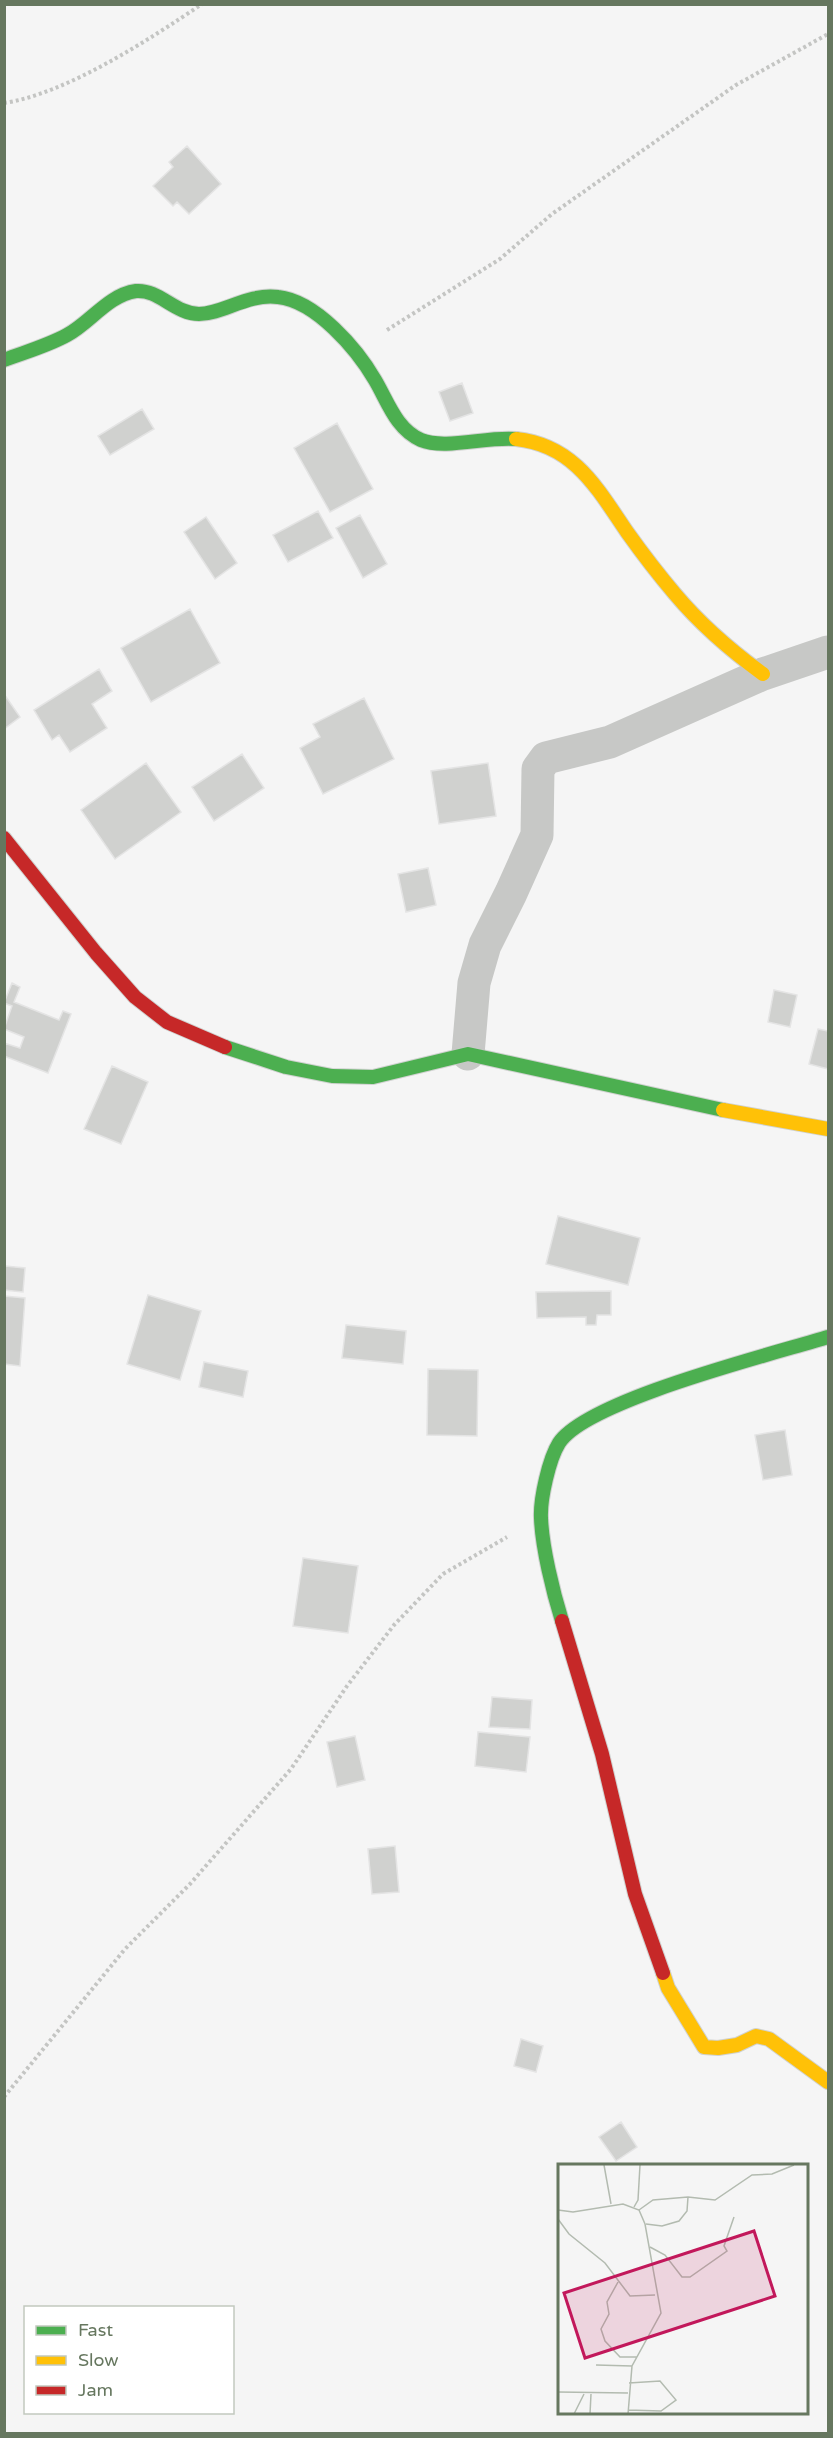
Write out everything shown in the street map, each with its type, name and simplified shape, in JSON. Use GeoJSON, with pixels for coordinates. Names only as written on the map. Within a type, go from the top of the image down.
{"type":"FeatureCollection","features":[{"type":"Feature","properties":{"kind":"street"},"geometry":{"type":"LineString","coordinates":[[4,360],[68,335],[110,303],[127,293],[142,290],[160,297],[179,309],[197,315],[248,299],[273,294],[298,302],[326,322],[353,351],[375,379],[393,417],[405,431],[418,440],[438,445],[507,437],[546,444],[572,461],[603,497],[640,551],[689,611],[716,638],[763,674]]}},
{"type":"Feature","properties":{"kind":"street"},"geometry":{"type":"LineString","coordinates":[[468,1054],[474,983],[484,945],[537,835],[538,769],[546,758],[610,742],[763,674],[828,652]]}},
{"type":"Feature","properties":{"kind":"street"},"geometry":{"type":"LineString","coordinates":[[4,838],[103,962],[135,997],[167,1022],[233,1050],[286,1067],[332,1076],[373,1077],[468,1054],[761,1118],[828,1129]]}},
{"type":"Feature","properties":{"kind":"street"},"geometry":{"type":"LineString","coordinates":[[828,1337],[673,1384],[607,1409],[575,1426],[559,1443],[549,1467],[541,1516],[557,1605],[602,1754],[635,1894],[668,1988],[704,2047],[737,2046],[756,2036],[770,2039],[828,2082]]}},
{"type":"Feature","properties":{"kind":"path"},"geometry":{"type":"LineString","coordinates":[[4,103],[36,96],[102,66],[202,4]]}},
{"type":"Feature","properties":{"kind":"path"},"geometry":{"type":"LineString","coordinates":[[353,351],[500,259],[552,214],[735,85],[828,34]]}},
{"type":"Feature","properties":{"kind":"path"},"geometry":{"type":"LineString","coordinates":[[4,2097],[125,1949],[196,1876],[291,1769],[347,1686],[394,1625],[443,1574],[541,1516]]}},
{"type":"Feature","properties":{"kind":"building"},"geometry":{"type":"Polygon","coordinates":[[[187,146],[221,184],[189,214],[177,202],[173,206],[153,186],[173,167],[169,162],[187,146]]]}},
{"type":"Feature","properties":{"kind":"building"},"geometry":{"type":"Polygon","coordinates":[[[462,383],[473,413],[450,421],[439,392],[462,383]]]}},
{"type":"Feature","properties":{"kind":"building"},"geometry":{"type":"Polygon","coordinates":[[[142,409],[154,429],[110,455],[98,436],[142,409]]]}},
{"type":"Feature","properties":{"kind":"building"},"geometry":{"type":"Polygon","coordinates":[[[337,423],[373,489],[330,512],[294,448],[337,423]]]}},
{"type":"Feature","properties":{"kind":"building"},"geometry":{"type":"Polygon","coordinates":[[[318,511],[333,538],[288,562],[273,535],[318,511]]]}},
{"type":"Feature","properties":{"kind":"building"},"geometry":{"type":"Polygon","coordinates":[[[360,515],[387,564],[363,578],[336,528],[360,515]]]}},
{"type":"Feature","properties":{"kind":"building"},"geometry":{"type":"Polygon","coordinates":[[[206,517],[237,563],[215,579],[184,532],[206,517]]]}},
{"type":"Feature","properties":{"kind":"building"},"geometry":{"type":"Polygon","coordinates":[[[190,609],[220,663],[151,702],[121,648],[190,609]]]}},
{"type":"Feature","properties":{"kind":"building"},"geometry":{"type":"Polygon","coordinates":[[[99,669],[112,691],[92,704],[107,728],[70,752],[59,735],[52,740],[34,710],[99,669]]]}},
{"type":"Feature","properties":{"kind":"building"},"geometry":{"type":"Polygon","coordinates":[[[4,694],[20,717],[4,729],[4,694]]]}},
{"type":"Feature","properties":{"kind":"building"},"geometry":{"type":"Polygon","coordinates":[[[364,698],[394,759],[323,794],[300,748],[320,737],[313,724],[364,698]]]}},
{"type":"Feature","properties":{"kind":"building"},"geometry":{"type":"Polygon","coordinates":[[[242,754],[264,788],[214,821],[192,787],[242,754]]]}},
{"type":"Feature","properties":{"kind":"building"},"geometry":{"type":"Polygon","coordinates":[[[146,763],[181,812],[115,859],[81,810],[146,763]]]}},
{"type":"Feature","properties":{"kind":"building"},"geometry":{"type":"Polygon","coordinates":[[[488,763],[496,816],[439,824],[431,771],[488,763]]]}},
{"type":"Feature","properties":{"kind":"building"},"geometry":{"type":"Polygon","coordinates":[[[428,868],[436,905],[406,912],[398,874],[428,868]]]}},
{"type":"Feature","properties":{"kind":"building"},"geometry":{"type":"Polygon","coordinates":[[[12,983],[20,987],[14,1002],[59,1020],[63,1011],[71,1014],[48,1073],[4,1056],[4,1043],[20,1048],[24,1037],[4,1029],[12,1006],[4,1003],[12,983]]]}},
{"type":"Feature","properties":{"kind":"building"},"geometry":{"type":"Polygon","coordinates":[[[774,990],[797,995],[790,1027],[768,1022],[774,990]]]}},
{"type":"Feature","properties":{"kind":"building"},"geometry":{"type":"Polygon","coordinates":[[[818,1029],[828,1031],[828,1069],[809,1064],[818,1029]]]}},
{"type":"Feature","properties":{"kind":"building"},"geometry":{"type":"Polygon","coordinates":[[[112,1066],[148,1082],[121,1144],[84,1129],[112,1066]]]}},
{"type":"Feature","properties":{"kind":"building"},"geometry":{"type":"Polygon","coordinates":[[[558,1216],[640,1238],[628,1285],[546,1264],[558,1216]]]}},
{"type":"Feature","properties":{"kind":"building"},"geometry":{"type":"Polygon","coordinates":[[[5,1266],[25,1268],[23,1292],[4,1290],[5,1266]]]}},
{"type":"Feature","properties":{"kind":"building"},"geometry":{"type":"Polygon","coordinates":[[[611,1291],[611,1315],[597,1315],[596,1325],[586,1325],[586,1317],[537,1318],[536,1292],[611,1291]]]}},
{"type":"Feature","properties":{"kind":"building"},"geometry":{"type":"Polygon","coordinates":[[[148,1295],[201,1311],[180,1380],[127,1364],[148,1295]]]}},
{"type":"Feature","properties":{"kind":"building"},"geometry":{"type":"Polygon","coordinates":[[[4,1296],[25,1298],[20,1366],[4,1364],[4,1296]]]}},
{"type":"Feature","properties":{"kind":"building"},"geometry":{"type":"Polygon","coordinates":[[[346,1325],[406,1331],[403,1364],[342,1358],[346,1325]]]}},
{"type":"Feature","properties":{"kind":"building"},"geometry":{"type":"Polygon","coordinates":[[[204,1362],[248,1371],[243,1397],[199,1387],[204,1362]]]}},
{"type":"Feature","properties":{"kind":"building"},"geometry":{"type":"Polygon","coordinates":[[[428,1369],[478,1370],[477,1436],[427,1435],[428,1369]]]}},
{"type":"Feature","properties":{"kind":"building"},"geometry":{"type":"Polygon","coordinates":[[[785,1430],[792,1475],[763,1480],[755,1435],[785,1430]]]}},
{"type":"Feature","properties":{"kind":"building"},"geometry":{"type":"Polygon","coordinates":[[[303,1558],[358,1566],[348,1633],[293,1626],[303,1558]]]}},
{"type":"Feature","properties":{"kind":"building"},"geometry":{"type":"Polygon","coordinates":[[[492,1697],[532,1700],[530,1729],[489,1727],[492,1697]]]}},
{"type":"Feature","properties":{"kind":"building"},"geometry":{"type":"Polygon","coordinates":[[[478,1732],[530,1737],[526,1772],[475,1766],[478,1732]]]}},
{"type":"Feature","properties":{"kind":"building"},"geometry":{"type":"Polygon","coordinates":[[[355,1736],[365,1780],[337,1787],[327,1742],[355,1736]]]}},
{"type":"Feature","properties":{"kind":"building"},"geometry":{"type":"Polygon","coordinates":[[[395,1846],[399,1892],[372,1894],[368,1849],[395,1846]]]}},
{"type":"Feature","properties":{"kind":"building"},"geometry":{"type":"Polygon","coordinates":[[[521,2039],[543,2046],[536,2072],[514,2066],[521,2039]]]}},
{"type":"Feature","properties":{"kind":"building"},"geometry":{"type":"Polygon","coordinates":[[[621,2122],[637,2147],[616,2161],[599,2137],[621,2122]]]}},
{"type":"Feature","properties":{"kind":"traffic: fast"},"geometry":{"type":"LineString","coordinates":[[4,360],[67,335],[117,298],[136,291],[144,291],[182,310],[199,314],[217,311],[256,298],[278,297],[307,307],[334,328],[358,355],[399,422],[412,435],[421,440],[442,444],[516,439]]}},
{"type":"Feature","properties":{"kind":"traffic: fast"},"geometry":{"type":"LineString","coordinates":[[225,1047],[286,1067],[332,1076],[373,1077],[468,1054],[723,1110]]}},
{"type":"Feature","properties":{"kind":"traffic: fast"},"geometry":{"type":"LineString","coordinates":[[562,1621],[548,1570],[541,1518],[546,1479],[559,1443],[576,1427],[642,1395],[683,1380],[828,1337]]}},
{"type":"Feature","properties":{"kind":"traffic: slow"},"geometry":{"type":"LineString","coordinates":[[516,439],[554,450],[569,459],[582,471],[650,563],[685,605],[716,637],[763,674]]}},
{"type":"Feature","properties":{"kind":"traffic: slow"},"geometry":{"type":"LineString","coordinates":[[723,1110],[828,1129]]}},
{"type":"Feature","properties":{"kind":"traffic: slow"},"geometry":{"type":"LineString","coordinates":[[663,1973],[668,1988],[704,2047],[718,2048],[737,2045],[756,2036],[769,2039],[828,2082]]}},
{"type":"Feature","properties":{"kind":"traffic: jam"},"geometry":{"type":"LineString","coordinates":[[4,838],[96,953],[135,997],[167,1022],[225,1047]]}},
{"type":"Feature","properties":{"kind":"traffic: jam"},"geometry":{"type":"LineString","coordinates":[[562,1621],[602,1754],[635,1894],[663,1973]]}}]}
